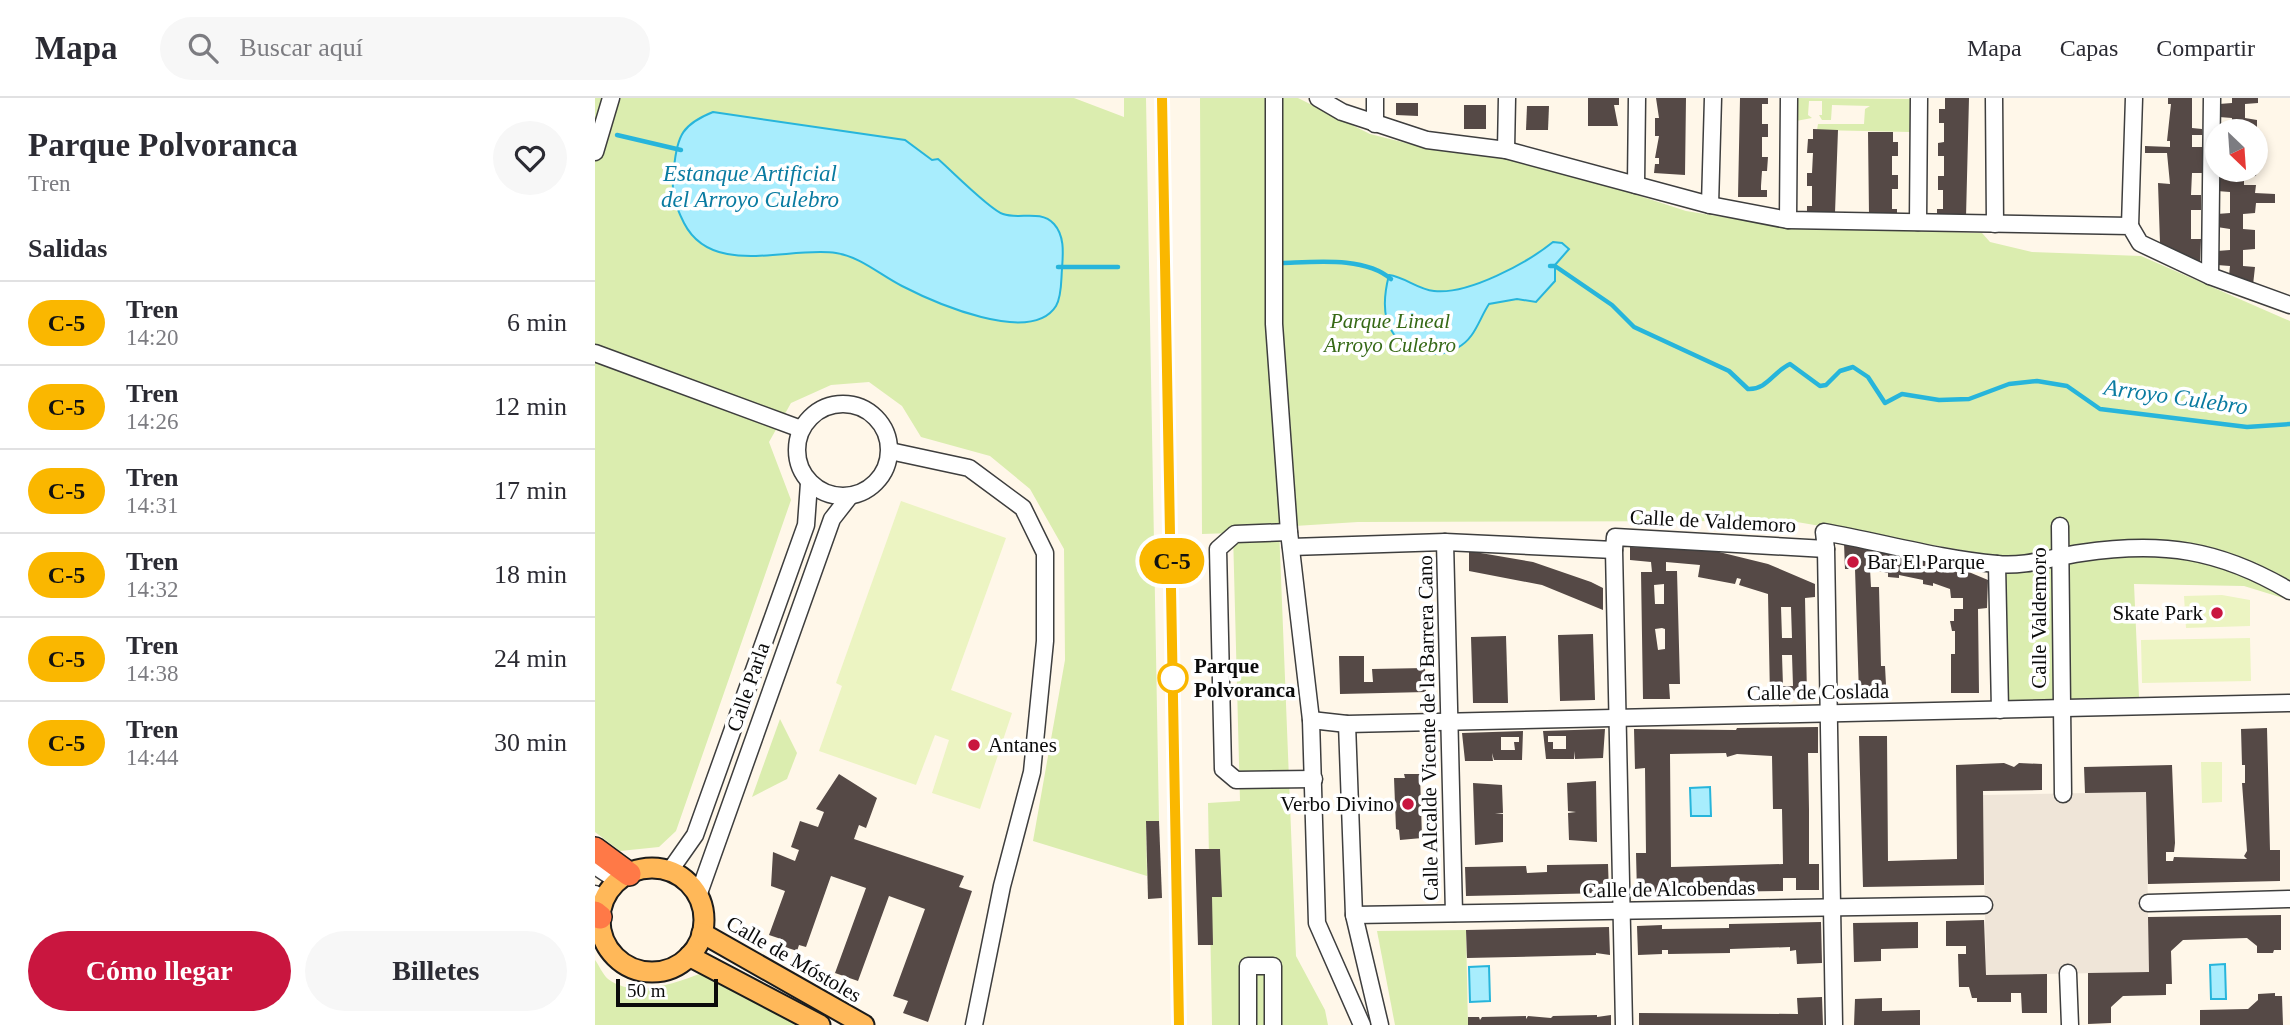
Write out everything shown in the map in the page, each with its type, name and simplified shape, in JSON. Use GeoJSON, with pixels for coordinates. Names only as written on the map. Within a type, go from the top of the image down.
{"type":"FeatureCollection","features":[{"type":"Feature","properties":{"kind":"highway"},"geometry":{"type":"LineString","coordinates":[[595,849],[624,878]]}},
{"type":"Feature","properties":{"kind":"main road"},"geometry":{"type":"LineString","coordinates":[[642,870],[669,872],[690,886],[698,897],[703,920],[702,933],[689,956],[661,971],[630,968],[607,947],[598,906],[624,878],[642,870]]}},
{"type":"Feature","properties":{"kind":"main road","name":"Calle de Móstoles"},"geometry":{"type":"LineString","coordinates":[[702,933],[864,1025]]}},
{"type":"Feature","properties":{"kind":"main road"},"geometry":{"type":"LineString","coordinates":[[689,956],[820,1025]]}},
{"type":"Feature","properties":{"kind":"street"},"geometry":{"type":"LineString","coordinates":[[595,152],[611,98]]}},
{"type":"Feature","properties":{"kind":"street"},"geometry":{"type":"LineString","coordinates":[[1274,98],[1273,324],[1290,539],[1311,720],[1317,923],[1361,1025]]}},
{"type":"Feature","properties":{"kind":"street"},"geometry":{"type":"LineString","coordinates":[[1318,98],[1342,112],[1427,140],[1506,150],[1710,205],[1788,220],[2130,226]]}},
{"type":"Feature","properties":{"kind":"street"},"geometry":{"type":"LineString","coordinates":[[1375,98],[1375,124]]}},
{"type":"Feature","properties":{"kind":"street"},"geometry":{"type":"LineString","coordinates":[[1506,150],[1507,98]]}},
{"type":"Feature","properties":{"kind":"street"},"geometry":{"type":"LineString","coordinates":[[1636,185],[1637,98]]}},
{"type":"Feature","properties":{"kind":"street"},"geometry":{"type":"LineString","coordinates":[[1710,205],[1713,98]]}},
{"type":"Feature","properties":{"kind":"street"},"geometry":{"type":"LineString","coordinates":[[1788,220],[1789,98]]}},
{"type":"Feature","properties":{"kind":"street"},"geometry":{"type":"LineString","coordinates":[[1919,98],[1919,222]]}},
{"type":"Feature","properties":{"kind":"street"},"geometry":{"type":"LineString","coordinates":[[1994,98],[1995,224]]}},
{"type":"Feature","properties":{"kind":"street"},"geometry":{"type":"LineString","coordinates":[[2134,98],[2130,226],[2140,243],[2210,276],[2290,305]]}},
{"type":"Feature","properties":{"kind":"street"},"geometry":{"type":"LineString","coordinates":[[2210,276],[2212,98]]}},
{"type":"Feature","properties":{"kind":"street"},"geometry":{"type":"LineString","coordinates":[[595,353],[801,429]]}},
{"type":"Feature","properties":{"kind":"street"},"geometry":{"type":"LineString","coordinates":[[839,404],[855,405],[869,411],[880,422],[888,436],[890,452],[887,467],[878,481],[865,491],[850,496],[835,496],[809,482],[796,457],[801,429],[810,416],[839,404]]}},
{"type":"Feature","properties":{"kind":"street"},"geometry":{"type":"LineString","coordinates":[[890,452],[969,468],[1023,508],[1045,553],[1045,641],[1032,772],[1002,886],[974,1025]]}},
{"type":"Feature","properties":{"kind":"street","name":"Calle Parla"},"geometry":{"type":"LineString","coordinates":[[669,872],[695,835],[806,525],[809,482]]}},
{"type":"Feature","properties":{"kind":"street","name":"Calle Parla"},"geometry":{"type":"LineString","coordinates":[[698,897],[832,519],[850,496]]}},
{"type":"Feature","properties":{"kind":"street","name":"Calle Valdemoro"},"geometry":{"type":"LineString","coordinates":[[2060,526],[2063,794]]}},
{"type":"Feature","properties":{"kind":"street","name":"Calle de Valdemoro"},"geometry":{"type":"LineString","coordinates":[[1314,779],[1236,780],[1223,769],[1218,549],[1235,534],[1290,539],[1445,542],[1614,550],[1615,537],[1826,549],[1824,531],[1997,564]]}},
{"type":"Feature","properties":{"kind":"street","name":"Calle Alcalde Vicente de la Barrera Cano"},"geometry":{"type":"LineString","coordinates":[[1445,542],[1454,913]]}},
{"type":"Feature","properties":{"kind":"street"},"geometry":{"type":"LineString","coordinates":[[2000,710],[1997,564],[2035,564],[2060,556],[2128,546],[2182,548],[2244,567],[2290,591]]}},
{"type":"Feature","properties":{"kind":"street"},"geometry":{"type":"LineString","coordinates":[[1826,549],[1831,712],[1834,1025]]}},
{"type":"Feature","properties":{"kind":"street"},"geometry":{"type":"LineString","coordinates":[[1614,550],[1624,1025]]}},
{"type":"Feature","properties":{"kind":"street","name":"Calle de Coslada"},"geometry":{"type":"LineString","coordinates":[[1311,720],[1347,724],[2290,703]]}},
{"type":"Feature","properties":{"kind":"street"},"geometry":{"type":"LineString","coordinates":[[1347,724],[1354,915],[1380,1025]]}},
{"type":"Feature","properties":{"kind":"street"},"geometry":{"type":"LineString","coordinates":[[595,866],[624,878]]}},
{"type":"Feature","properties":{"kind":"street"},"geometry":{"type":"LineString","coordinates":[[2148,903],[2290,899]]}},
{"type":"Feature","properties":{"kind":"street","name":"Calle de Alcobendas"},"geometry":{"type":"LineString","coordinates":[[1354,915],[1985,905]]}},
{"type":"Feature","properties":{"kind":"street"},"geometry":{"type":"LineString","coordinates":[[1248,1025],[1248,966],[1273,966],[1273,1025]]}},
{"type":"Feature","properties":{"kind":"street"},"geometry":{"type":"LineString","coordinates":[[2068,974],[2070,1025]]}},
{"type":"Feature","properties":{"kind":"green space"},"geometry":{"type":"Polygon","coordinates":[[[595,98],[1074,98],[1124,117],[1124,98],[1146,98],[1159,821],[1146,821],[1147,876],[1033,841],[1065,660],[1064,549],[1030,489],[990,456],[921,437],[902,406],[869,382],[831,385],[791,403],[769,442],[791,500],[676,831],[659,847],[620,851],[595,832],[595,98]]]}},
{"type":"Feature","properties":{"kind":"green space","name":"Parque Lineal Arroyo Culebro"},"geometry":{"type":"Polygon","coordinates":[[[1200,98],[1298,98],[1370,134],[1434,150],[1509,159],[1569,173],[1686,211],[1784,227],[1982,233],[1990,242],[2032,252],[2141,256],[2290,321],[2290,600],[2244,586],[2134,584],[2139,697],[2009,701],[2003,557],[1791,521],[1358,522],[1279,527],[1296,956],[1325,1010],[1328,1025],[1212,1025],[1208,803],[1240,801],[1233,533],[1202,534],[1200,98]]]}},
{"type":"Feature","properties":{"kind":"green space"},"geometry":{"type":"Polygon","coordinates":[[[1796,98],[1911,99],[1910,132],[1817,130],[1818,124],[1864,124],[1865,109],[1870,106],[1832,105],[1831,120],[1822,120],[1819,115],[1822,115],[1822,101],[1809,101],[1808,115],[1812,118],[1796,121],[1796,98]]]}},
{"type":"Feature","properties":{"kind":"green space"},"geometry":{"type":"Polygon","coordinates":[[[901,501],[1006,538],[951,690],[1012,713],[980,809],[932,793],[949,740],[935,735],[916,785],[819,751],[842,686],[836,683],[901,501]]]}},
{"type":"Feature","properties":{"kind":"green space","name":"Skate Park"},"geometry":{"type":"Polygon","coordinates":[[[2222,595],[2250,600],[2250,626],[2186,628],[2184,596],[2222,595]]]}},
{"type":"Feature","properties":{"kind":"green space"},"geometry":{"type":"Polygon","coordinates":[[[2250,638],[2251,681],[2142,683],[2141,640],[2250,638]]]}},
{"type":"Feature","properties":{"kind":"green space"},"geometry":{"type":"Polygon","coordinates":[[[780,719],[797,753],[787,779],[752,797],[780,719]]]}},
{"type":"Feature","properties":{"kind":"green space"},"geometry":{"type":"Polygon","coordinates":[[[2201,762],[2222,762],[2222,802],[2202,803],[2201,762]]]}},
{"type":"Feature","properties":{"kind":"green space"},"geometry":{"type":"Polygon","coordinates":[[[1466,930],[1468,1025],[1395,1025],[1377,931],[1466,930]]]}},
{"type":"Feature","properties":{"kind":"green space"},"geometry":{"type":"Polygon","coordinates":[[[595,960],[608,979],[630,988],[655,987],[702,973],[800,1025],[595,1025],[595,960]]]}},
{"type":"Feature","properties":{"kind":"shaded area"},"geometry":{"type":"Polygon","coordinates":[[[2146,792],[2149,972],[1986,975],[1983,795],[2146,792]]]}},
{"type":"Feature","properties":{"kind":"water","name":"Estanque Artificial del Arroyo Culebro"},"geometry":{"type":"Polygon","coordinates":[[[713,112],[905,140],[932,160],[938,159],[997,211],[1009,216],[1036,216],[1048,220],[1058,229],[1062,245],[1061,288],[1056,306],[1043,317],[1026,322],[1004,321],[981,317],[936,302],[845,255],[817,252],[753,256],[732,255],[713,250],[697,240],[684,223],[675,202],[673,184],[675,157],[683,132],[695,121],[713,112]]]}},
{"type":"Feature","properties":{"kind":"water"},"geometry":{"type":"Polygon","coordinates":[[[1553,242],[1562,243],[1569,249],[1555,265],[1555,281],[1536,302],[1517,299],[1489,304],[1472,334],[1457,348],[1436,354],[1420,352],[1404,344],[1390,328],[1385,309],[1389,275],[1434,291],[1463,288],[1513,268],[1553,242]]]}},
{"type":"Feature","properties":{"kind":"water"},"geometry":{"type":"Polygon","coordinates":[[[1710,787],[1711,816],[1691,816],[1690,788],[1710,787]]]}},
{"type":"Feature","properties":{"kind":"water"},"geometry":{"type":"Polygon","coordinates":[[[2225,964],[2226,999],[2211,999],[2210,965],[2225,964]]]}},
{"type":"Feature","properties":{"kind":"water"},"geometry":{"type":"Polygon","coordinates":[[[1489,966],[1490,1001],[1470,1002],[1469,967],[1489,966]]]}},
{"type":"Feature","properties":{"kind":"building"},"geometry":{"type":"Polygon","coordinates":[[[1588,98],[1619,98],[1619,105],[1614,105],[1618,126],[1588,126],[1588,98]]]}},
{"type":"Feature","properties":{"kind":"building"},"geometry":{"type":"Polygon","coordinates":[[[1656,98],[1686,98],[1685,175],[1654,173],[1655,164],[1659,164],[1659,158],[1655,158],[1659,136],[1655,136],[1655,118],[1659,118],[1656,98]]]}},
{"type":"Feature","properties":{"kind":"building"},"geometry":{"type":"Polygon","coordinates":[[[1740,98],[1768,98],[1768,104],[1762,104],[1762,124],[1768,124],[1768,137],[1762,137],[1762,157],[1768,157],[1767,171],[1762,171],[1761,186],[1761,190],[1767,190],[1767,197],[1738,197],[1740,98]]]}},
{"type":"Feature","properties":{"kind":"building"},"geometry":{"type":"Polygon","coordinates":[[[1945,98],[1969,98],[1966,217],[1937,216],[1937,209],[1943,209],[1943,190],[1938,190],[1938,176],[1944,176],[1944,156],[1938,156],[1938,143],[1944,142],[1944,123],[1939,123],[1939,109],[1945,109],[1945,98]]]}},
{"type":"Feature","properties":{"kind":"building"},"geometry":{"type":"Polygon","coordinates":[[[2168,98],[2192,98],[2192,128],[2202,129],[2202,135],[2192,135],[2192,147],[2202,147],[2202,173],[2192,173],[2191,195],[2201,195],[2201,210],[2191,210],[2191,239],[2201,239],[2200,262],[2160,243],[2158,183],[2170,184],[2167,153],[2145,153],[2145,146],[2170,147],[2170,141],[2167,141],[2171,104],[2168,104],[2168,98]]]}},
{"type":"Feature","properties":{"kind":"building"},"geometry":{"type":"Polygon","coordinates":[[[2232,98],[2258,98],[2258,103],[2245,104],[2245,118],[2251,119],[2219,117],[2219,104],[2232,103],[2232,98]]]}},
{"type":"Feature","properties":{"kind":"building"},"geometry":{"type":"Polygon","coordinates":[[[1396,103],[1418,103],[1418,116],[1396,115],[1396,103]]]}},
{"type":"Feature","properties":{"kind":"building"},"geometry":{"type":"Polygon","coordinates":[[[1464,105],[1486,105],[1486,129],[1464,129],[1464,105]]]}},
{"type":"Feature","properties":{"kind":"building"},"geometry":{"type":"Polygon","coordinates":[[[1527,106],[1549,106],[1548,130],[1526,130],[1527,106]]]}},
{"type":"Feature","properties":{"kind":"building"},"geometry":{"type":"Polygon","coordinates":[[[1813,129],[1838,130],[1835,213],[1807,213],[1807,206],[1812,206],[1812,186],[1807,186],[1807,173],[1812,173],[1813,153],[1807,153],[1808,139],[1813,139],[1813,129]]]}},
{"type":"Feature","properties":{"kind":"building"},"geometry":{"type":"Polygon","coordinates":[[[1868,132],[1893,132],[1893,142],[1898,142],[1898,156],[1892,156],[1892,175],[1898,175],[1898,189],[1892,189],[1892,209],[1897,209],[1897,216],[1869,215],[1868,132]]]}},
{"type":"Feature","properties":{"kind":"building"},"geometry":{"type":"Polygon","coordinates":[[[2217,182],[2244,182],[2244,185],[2256,185],[2255,193],[2275,194],[2275,203],[2256,203],[2255,213],[2243,214],[2243,229],[2255,230],[2255,249],[2243,250],[2243,266],[2255,267],[2253,285],[2229,276],[2230,266],[2217,265],[2217,251],[2230,250],[2230,229],[2217,227],[2217,214],[2230,213],[2230,192],[2217,191],[2217,182]]]}},
{"type":"Feature","properties":{"kind":"building"},"geometry":{"type":"Polygon","coordinates":[[[1844,543],[1952,565],[1988,580],[1987,608],[1978,609],[1979,693],[1951,693],[1951,654],[1955,654],[1955,631],[1952,631],[1950,621],[1954,621],[1954,609],[1963,609],[1963,598],[1951,598],[1950,589],[1933,583],[1933,586],[1923,584],[1923,580],[1899,575],[1899,578],[1888,577],[1888,573],[1870,569],[1871,587],[1879,587],[1881,666],[1885,666],[1886,685],[1881,695],[1859,694],[1855,569],[1845,569],[1844,543]]]}},
{"type":"Feature","properties":{"kind":"building"},"geometry":{"type":"Polygon","coordinates":[[[1630,547],[1715,551],[1768,564],[1815,584],[1815,597],[1805,598],[1807,696],[1770,697],[1768,594],[1739,585],[1741,579],[1737,578],[1735,584],[1698,577],[1700,565],[1666,562],[1666,571],[1677,571],[1680,684],[1669,684],[1670,699],[1643,699],[1641,572],[1652,572],[1651,562],[1630,560],[1630,547]],[[1664,584],[1654,585],[1655,604],[1664,604],[1664,584]],[[1781,607],[1782,638],[1792,638],[1791,607],[1781,607]],[[1655,629],[1658,650],[1665,649],[1665,629],[1655,629]],[[1782,655],[1783,686],[1793,686],[1792,655],[1782,655]]]}},
{"type":"Feature","properties":{"kind":"building"},"geometry":{"type":"Polygon","coordinates":[[[1469,551],[1533,562],[1591,582],[1603,588],[1603,610],[1542,585],[1469,571],[1469,551]]]}},
{"type":"Feature","properties":{"kind":"building"},"geometry":{"type":"Polygon","coordinates":[[[1593,634],[1595,700],[1560,701],[1558,635],[1593,634]]]}},
{"type":"Feature","properties":{"kind":"building"},"geometry":{"type":"Polygon","coordinates":[[[1506,636],[1508,703],[1473,703],[1471,637],[1506,636]]]}},
{"type":"Feature","properties":{"kind":"building"},"geometry":{"type":"Polygon","coordinates":[[[1339,656],[1364,656],[1364,682],[1373,682],[1372,669],[1425,668],[1426,692],[1340,694],[1339,656]]]}},
{"type":"Feature","properties":{"kind":"building"},"geometry":{"type":"Polygon","coordinates":[[[1818,727],[1818,753],[1808,753],[1809,864],[1819,864],[1819,890],[1796,890],[1796,878],[1783,878],[1783,891],[1637,893],[1636,853],[1646,853],[1645,768],[1635,769],[1634,729],[1818,727]],[[1726,753],[1670,754],[1671,867],[1783,864],[1782,809],[1773,809],[1772,756],[1737,754],[1727,757],[1726,753]]]}},
{"type":"Feature","properties":{"kind":"building"},"geometry":{"type":"Polygon","coordinates":[[[2267,728],[2270,850],[2280,850],[2280,881],[2148,884],[2146,792],[2085,793],[2084,767],[2172,765],[2175,843],[2174,852],[2166,852],[2166,861],[2173,861],[2174,857],[2247,859],[2244,856],[2247,851],[2242,783],[2245,783],[2245,765],[2242,765],[2241,729],[2267,728]]]}},
{"type":"Feature","properties":{"kind":"building"},"geometry":{"type":"Polygon","coordinates":[[[1605,729],[1603,758],[1575,759],[1575,751],[1574,759],[1546,759],[1543,731],[1605,729]],[[1548,736],[1548,742],[1553,742],[1553,749],[1566,749],[1566,736],[1548,736]]]}},
{"type":"Feature","properties":{"kind":"building"},"geometry":{"type":"Polygon","coordinates":[[[1523,731],[1522,760],[1494,760],[1492,753],[1493,761],[1465,761],[1462,733],[1523,731]],[[1501,737],[1501,750],[1515,750],[1514,742],[1519,742],[1519,737],[1501,737]]]}},
{"type":"Feature","properties":{"kind":"building"},"geometry":{"type":"Polygon","coordinates":[[[1859,736],[1887,736],[1888,861],[1957,859],[1956,765],[2004,763],[2014,767],[2019,763],[2042,764],[2042,790],[1983,791],[1984,885],[1863,887],[1859,736]]]}},
{"type":"Feature","properties":{"kind":"building"},"geometry":{"type":"Polygon","coordinates":[[[839,774],[877,798],[866,828],[859,825],[854,839],[964,876],[959,887],[972,891],[928,1022],[903,1013],[908,1001],[893,996],[925,909],[889,896],[858,981],[835,973],[866,888],[831,876],[806,947],[799,945],[797,951],[782,946],[784,940],[769,935],[785,891],[771,886],[773,852],[795,861],[799,850],[791,847],[800,821],[818,827],[824,812],[816,809],[839,774]]]}},
{"type":"Feature","properties":{"kind":"building","name":"Verbo Divino"},"geometry":{"type":"Polygon","coordinates":[[[1404,774],[1420,774],[1422,838],[1400,840],[1399,830],[1396,829],[1394,778],[1405,778],[1404,774]]]}},
{"type":"Feature","properties":{"kind":"building"},"geometry":{"type":"Polygon","coordinates":[[[1596,781],[1597,842],[1569,840],[1568,813],[1576,812],[1568,811],[1567,783],[1596,781]]]}},
{"type":"Feature","properties":{"kind":"building"},"geometry":{"type":"Polygon","coordinates":[[[1473,783],[1502,785],[1503,813],[1495,813],[1503,814],[1503,842],[1475,845],[1473,783]]]}},
{"type":"Feature","properties":{"kind":"building"},"geometry":{"type":"Polygon","coordinates":[[[1146,821],[1159,821],[1162,898],[1148,899],[1146,821]]]}},
{"type":"Feature","properties":{"kind":"building"},"geometry":{"type":"Polygon","coordinates":[[[1195,849],[1220,849],[1222,897],[1212,897],[1213,945],[1198,945],[1195,849]]]}},
{"type":"Feature","properties":{"kind":"building"},"geometry":{"type":"Polygon","coordinates":[[[1608,864],[1609,893],[1466,896],[1465,867],[1526,866],[1527,873],[1547,872],[1547,865],[1608,864]]]}},
{"type":"Feature","properties":{"kind":"building"},"geometry":{"type":"Polygon","coordinates":[[[2281,915],[2281,950],[2257,953],[2257,946],[2247,938],[2183,940],[2171,951],[2172,984],[2166,984],[2166,995],[2123,996],[2111,1007],[2111,1023],[2088,1024],[2088,973],[2149,972],[2148,917],[2281,915]]]}},
{"type":"Feature","properties":{"kind":"building"},"geometry":{"type":"Polygon","coordinates":[[[1984,920],[1986,975],[2047,974],[2047,1013],[2022,1013],[2021,993],[2011,993],[2011,1002],[1977,1002],[1977,998],[1972,998],[1969,987],[1959,987],[1958,954],[1966,954],[1966,946],[1946,946],[1946,921],[1984,920]]]}},
{"type":"Feature","properties":{"kind":"building"},"geometry":{"type":"Polygon","coordinates":[[[1821,922],[1822,963],[1797,964],[1796,950],[1790,951],[1790,947],[1730,949],[1730,953],[1668,954],[1668,950],[1662,950],[1662,954],[1638,955],[1637,926],[1662,925],[1662,929],[1729,928],[1729,924],[1821,922]]]}},
{"type":"Feature","properties":{"kind":"building"},"geometry":{"type":"Polygon","coordinates":[[[1918,922],[1918,948],[1881,949],[1881,961],[1854,962],[1853,923],[1918,922]]]}},
{"type":"Feature","properties":{"kind":"building"},"geometry":{"type":"Polygon","coordinates":[[[1609,927],[1610,955],[1596,953],[1467,958],[1466,930],[1609,927]]]}},
{"type":"Feature","properties":{"kind":"building"},"geometry":{"type":"Polygon","coordinates":[[[2275,993],[2275,996],[2282,996],[2283,1025],[2200,1025],[2200,1010],[2248,1009],[2258,1000],[2258,994],[2275,993]]]}},
{"type":"Feature","properties":{"kind":"building"},"geometry":{"type":"Polygon","coordinates":[[[1822,997],[1823,1025],[1639,1025],[1639,1013],[1798,1014],[1797,998],[1822,997]]]}},
{"type":"Feature","properties":{"kind":"building"},"geometry":{"type":"Polygon","coordinates":[[[1882,998],[1882,1011],[1920,1010],[1920,1025],[1854,1025],[1855,999],[1882,998]]]}},
{"type":"Feature","properties":{"kind":"building"},"geometry":{"type":"Polygon","coordinates":[[[1611,1015],[1611,1025],[1468,1025],[1468,1017],[1479,1017],[1480,1020],[1482,1017],[1526,1016],[1526,1019],[1528,1016],[1551,1018],[1611,1015]]]}},
{"type":"Feature","properties":{"kind":"waterway","name":"Arroyo Culebro"},"geometry":{"type":"LineString","coordinates":[[617,135],[681,150]]}},
{"type":"Feature","properties":{"kind":"waterway","name":"Arroyo Culebro"},"geometry":{"type":"LineString","coordinates":[[1281,263],[1353,264],[1380,272],[1391,279]]}},
{"type":"Feature","properties":{"kind":"waterway","name":"Arroyo Culebro"},"geometry":{"type":"LineString","coordinates":[[1550,266],[1555,266],[1612,305],[1634,327],[1729,371],[1748,389],[1760,386],[1790,364],[1820,386],[1826,385],[1840,371],[1853,367],[1868,377],[1885,403],[1902,394],[1939,400],[1969,399],[2009,384],[2037,381],[2067,386],[2100,409],[2247,427],[2290,424]]}},
{"type":"Feature","properties":{"kind":"waterway","name":"Arroyo Culebro"},"geometry":{"type":"LineString","coordinates":[[1058,267],[1118,267]]}},
{"type":"Feature","properties":{"kind":"railway"},"geometry":{"type":"LineString","coordinates":[[1162,98],[1179,1025]]}},
{"type":"Feature","properties":{"kind":"train","name":"C-5"},"geometry":{"type":"LineString","coordinates":[[1162,98],[1179,1025]]}},
{"type":"Feature","properties":{"kind":"place","name":"Bar El Parque"},"geometry":{"type":"Point","coordinates":[1853,562]}},
{"type":"Feature","properties":{"kind":"place","name":"Skate Park"},"geometry":{"type":"Point","coordinates":[2217,613]}},
{"type":"Feature","properties":{"kind":"place","name":"Parque Polvoranca"},"geometry":{"type":"Point","coordinates":[1173,678]}},
{"type":"Feature","properties":{"kind":"place","name":"Antanes"},"geometry":{"type":"Point","coordinates":[974,745]}},
{"type":"Feature","properties":{"kind":"place","name":"Verbo Divino"},"geometry":{"type":"Point","coordinates":[1408,804]}}]}
